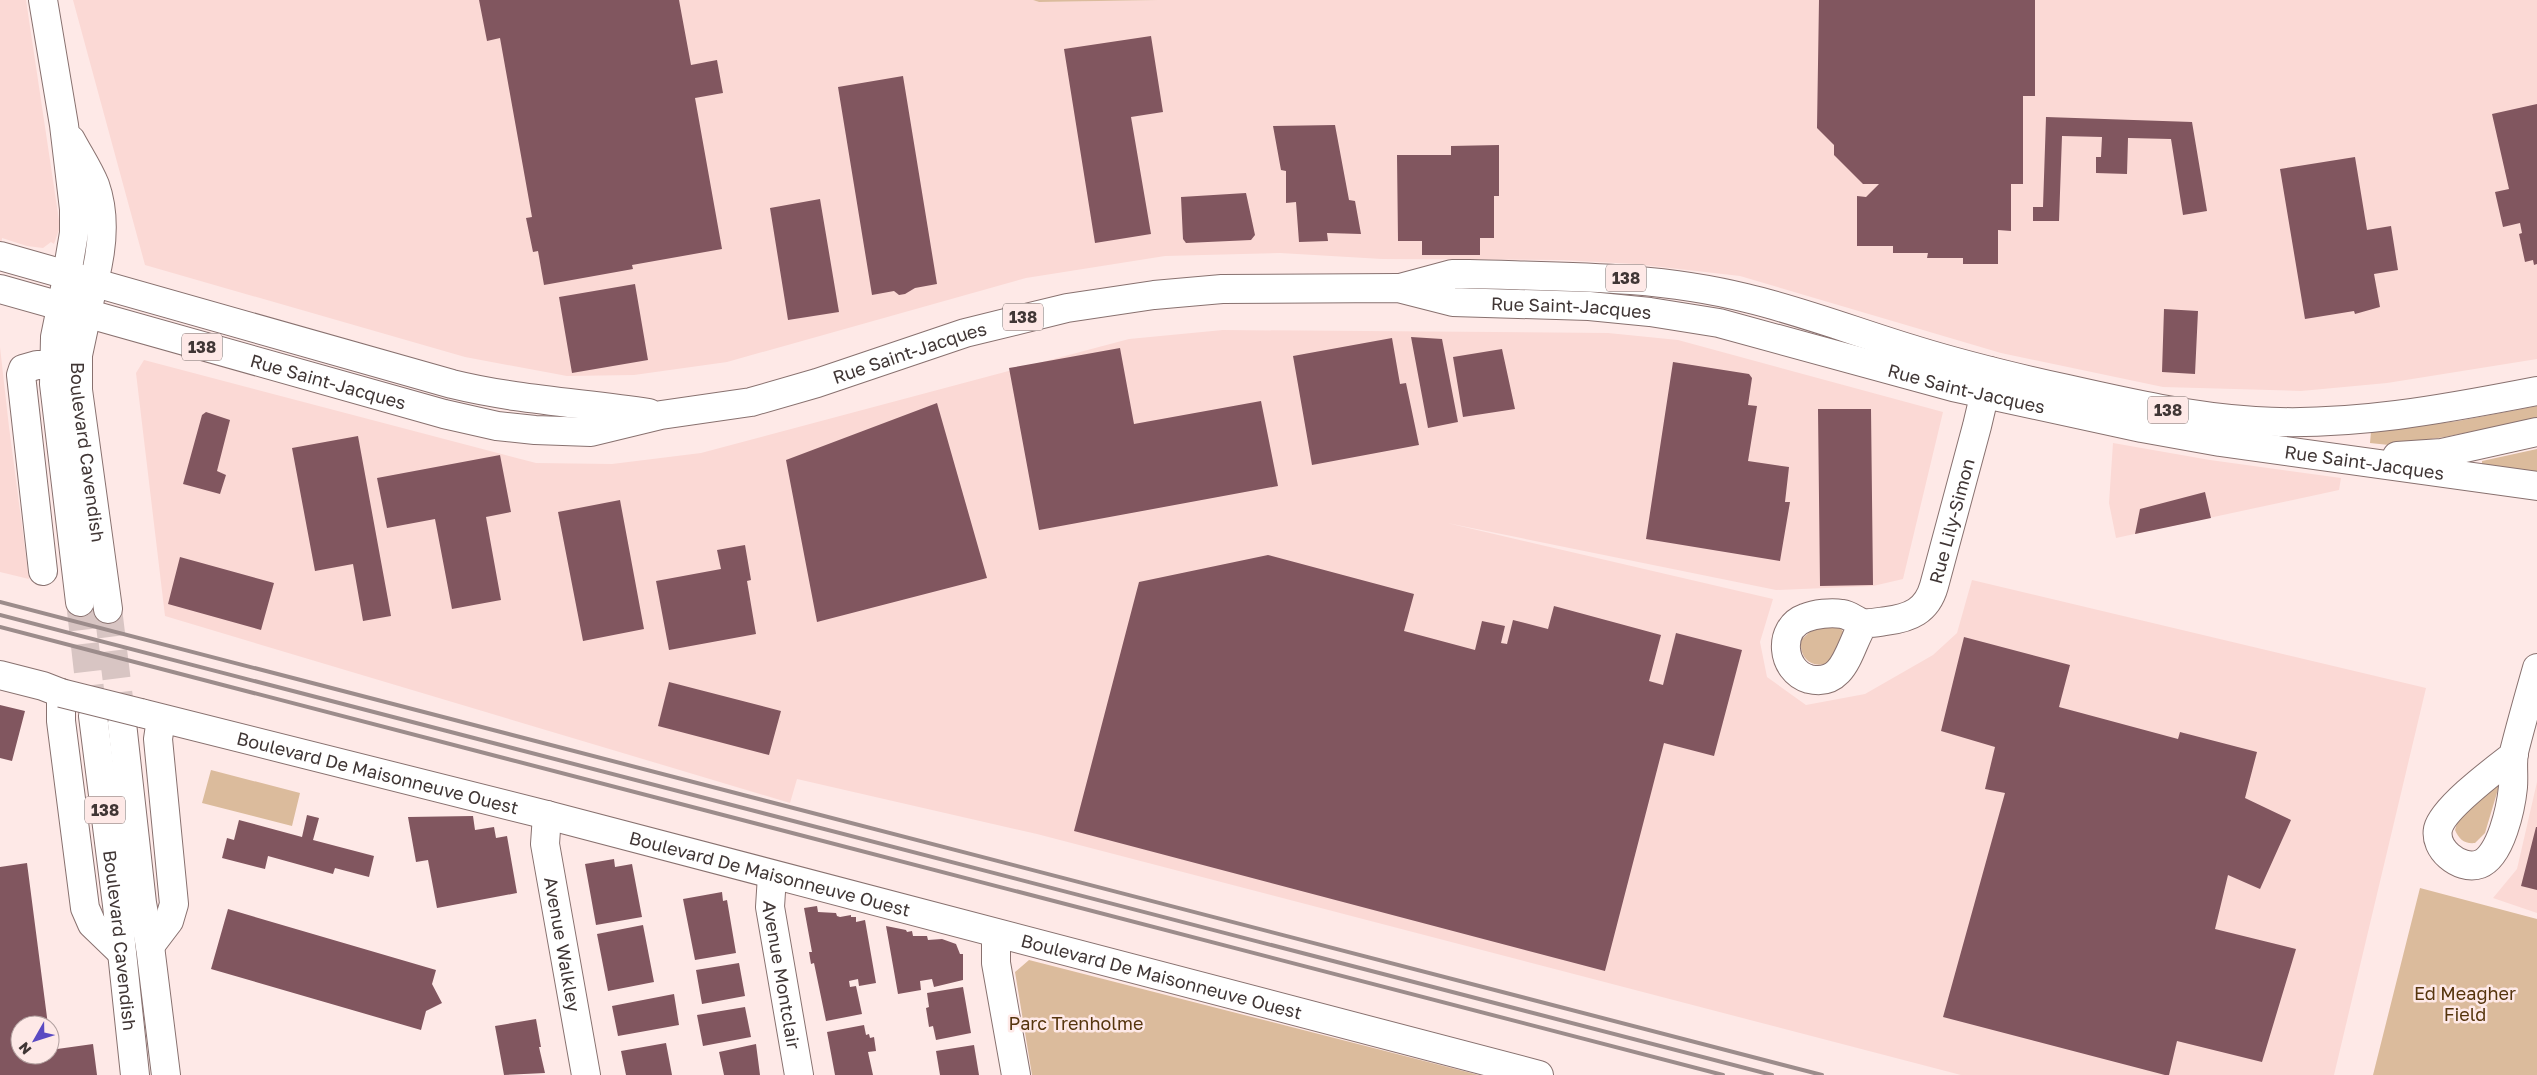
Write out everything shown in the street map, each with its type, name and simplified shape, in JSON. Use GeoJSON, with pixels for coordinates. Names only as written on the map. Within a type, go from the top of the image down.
{"type":"FeatureCollection","features":[{"type":"Feature","properties":{"kind":"main road","name":"Boulevard Cavendish"},"geometry":{"type":"LineString","coordinates":[[43,0],[64,125],[75,222],[67,274],[74,309],[78,355],[78,390],[108,609]]}},
{"type":"Feature","properties":{"kind":"main road","name":"Boulevard Cavendish"},"geometry":{"type":"LineString","coordinates":[[64,125],[95,185],[100,204],[101,244],[94,282],[55,338],[55,398],[80,602]]}},
{"type":"Feature","properties":{"kind":"main road","name":"Rue Saint-Jacques"},"geometry":{"type":"LineString","coordinates":[[0,256],[372,363],[470,388],[505,396],[590,404],[661,415]]}},
{"type":"Feature","properties":{"kind":"main road","name":"Rue Saint-Jacques"},"geometry":{"type":"LineString","coordinates":[[0,288],[261,364],[444,414],[496,426],[535,430],[591,432],[661,415],[758,400],[817,383],[965,333],[1067,308],[1154,294],[1222,289],[1398,288],[1453,302],[1598,306],[1719,323],[1988,382],[2157,431],[2537,486]]}},
{"type":"Feature","properties":{"kind":"main road","name":"Boulevard Cavendish"},"geometry":{"type":"LineString","coordinates":[[43,571],[21,380],[22,371],[26,368],[54,365]]}},
{"type":"Feature","properties":{"kind":"main road","name":"Rue Saint-Jacques"},"geometry":{"type":"LineString","coordinates":[[1988,382],[2221,417],[2284,422],[2349,419],[2422,412],[2537,391]]}},
{"type":"Feature","properties":{"kind":"main road","name":"Rue Lily-Simon"},"geometry":{"type":"LineString","coordinates":[[1864,623],[1908,617],[1922,609],[1928,602],[1934,586],[1988,382]]}},
{"type":"Feature","properties":{"kind":"main road","name":"138"},"geometry":{"type":"LineString","coordinates":[[2351,460],[2442,453],[2537,432]]}},
{"type":"Feature","properties":{"kind":"main road"},"geometry":{"type":"LineString","coordinates":[[2514,755],[2537,668]]}},
{"type":"Feature","properties":{"kind":"main road","name":"Boulevard De Maisonneuve Ouest"},"geometry":{"type":"LineString","coordinates":[[0,675],[44,686],[141,718],[547,815],[1511,1072],[1539,1075]]}},
{"type":"Feature","properties":{"kind":"main road"},"geometry":{"type":"LineString","coordinates":[[61,693],[61,722],[85,908],[92,924],[120,951]]}},
{"type":"Feature","properties":{"kind":"main road","name":"Boulevard Cavendish"},"geometry":{"type":"LineString","coordinates":[[93,716],[117,905],[120,951],[135,1075]]}},
{"type":"Feature","properties":{"kind":"main road","name":"Boulevard Cavendish"},"geometry":{"type":"LineString","coordinates":[[141,718],[142,903],[150,946],[166,1075]]}},
{"type":"Feature","properties":{"kind":"main road"},"geometry":{"type":"LineString","coordinates":[[141,718],[158,739],[174,904],[169,921],[150,946]]}},
{"type":"Feature","properties":{"kind":"main road","name":"Avenue Walkley"},"geometry":{"type":"LineString","coordinates":[[547,815],[545,844],[586,1075]]}},
{"type":"Feature","properties":{"kind":"main road","name":"Avenue Montclair"},"geometry":{"type":"LineString","coordinates":[[772,876],[770,907],[799,1075]]}},
{"type":"Feature","properties":{"kind":"main road"},"geometry":{"type":"LineString","coordinates":[[996,934],[996,963],[1016,1075]]}},
{"type":"Feature","properties":{"kind":"shaded area"},"geometry":{"type":"Polygon","coordinates":[[[0,0],[26,0],[60,227],[54,244],[51,242],[43,248],[27,246],[2,238],[0,260],[0,0]]]}},
{"type":"Feature","properties":{"kind":"shaded area"},"geometry":{"type":"Polygon","coordinates":[[[73,0],[1033,0],[1039,2],[1158,0],[2537,0],[2537,359],[2387,383],[2301,391],[2163,387],[2001,353],[1740,276],[1635,264],[1561,260],[1382,259],[1280,253],[1165,256],[1026,278],[727,362],[634,375],[567,376],[465,357],[145,265],[73,0]]]}},
{"type":"Feature","properties":{"kind":"shaded area"},"geometry":{"type":"Polygon","coordinates":[[[1223,330],[1608,333],[1678,340],[1943,412],[1903,579],[1873,586],[1776,590],[1447,523],[1773,599],[1760,642],[1767,677],[1806,705],[1865,694],[1933,655],[1957,633],[1972,580],[2426,688],[2334,1075],[1961,1075],[1037,834],[797,779],[790,803],[165,616],[136,373],[144,360],[536,463],[612,464],[701,453],[1129,339],[1223,330]]]}},
{"type":"Feature","properties":{"kind":"shaded area"},"geometry":{"type":"Polygon","coordinates":[[[0,347],[9,427],[29,579],[0,572],[0,347]]]}},
{"type":"Feature","properties":{"kind":"shaded area"},"geometry":{"type":"Polygon","coordinates":[[[2113,443],[2210,460],[2341,478],[2339,490],[2116,538],[2109,503],[2113,443]]]}},
{"type":"Feature","properties":{"kind":"shaded area"},"geometry":{"type":"Polygon","coordinates":[[[2537,782],[2537,913],[2493,898],[2517,869],[2537,782]]]}},
{"type":"Feature","properties":{"kind":"green space"},"geometry":{"type":"Polygon","coordinates":[[[1033,0],[1158,0],[1039,2],[1033,0]]]}},
{"type":"Feature","properties":{"kind":"green space"},"geometry":{"type":"Polygon","coordinates":[[[2537,406],[2537,418],[2445,437],[2389,445],[2370,443],[2371,432],[2458,421],[2537,406]]]}},
{"type":"Feature","properties":{"kind":"green space"},"geometry":{"type":"Polygon","coordinates":[[[2537,449],[2537,474],[2482,465],[2482,461],[2537,449]]]}},
{"type":"Feature","properties":{"kind":"green space"},"geometry":{"type":"Polygon","coordinates":[[[1840,627],[1844,633],[1828,663],[1811,663],[1804,657],[1801,640],[1813,629],[1840,627]]]}},
{"type":"Feature","properties":{"kind":"green space"},"geometry":{"type":"Polygon","coordinates":[[[211,770],[300,793],[292,826],[202,803],[211,770]]]}},
{"type":"Feature","properties":{"kind":"green space"},"geometry":{"type":"Polygon","coordinates":[[[2495,784],[2499,786],[2485,833],[2475,843],[2465,842],[2458,836],[2455,830],[2458,820],[2495,784]]]}},
{"type":"Feature","properties":{"kind":"green space","name":"Ed Meagher Field"},"geometry":{"type":"Polygon","coordinates":[[[2420,888],[2537,919],[2537,1075],[2373,1075],[2420,888]]]}},
{"type":"Feature","properties":{"kind":"green space","name":"Parc Trenholme"},"geometry":{"type":"Polygon","coordinates":[[[1029,960],[1479,1075],[1032,1075],[1015,972],[1029,960]]]}},
{"type":"Feature","properties":{"kind":"building"},"geometry":{"type":"Polygon","coordinates":[[[479,0],[679,0],[691,65],[717,60],[723,93],[695,98],[722,249],[632,265],[633,269],[544,285],[538,251],[533,252],[526,218],[532,217],[500,38],[487,41],[479,0]]]}},
{"type":"Feature","properties":{"kind":"building"},"geometry":{"type":"Polygon","coordinates":[[[1819,0],[2035,0],[2035,96],[2023,96],[2023,184],[2011,184],[2011,231],[1998,230],[1998,264],[1963,264],[1963,258],[1927,258],[1928,253],[1893,253],[1893,246],[1857,246],[1857,196],[1866,197],[1879,184],[1863,184],[1834,155],[1834,145],[1817,128],[1819,0]]]}},
{"type":"Feature","properties":{"kind":"building"},"geometry":{"type":"Polygon","coordinates":[[[1151,36],[1163,112],[1131,117],[1151,234],[1095,243],[1064,49],[1151,36]]]}},
{"type":"Feature","properties":{"kind":"building"},"geometry":{"type":"Polygon","coordinates":[[[903,76],[937,284],[915,288],[905,294],[899,295],[894,291],[872,295],[838,87],[903,76]]]}},
{"type":"Feature","properties":{"kind":"building"},"geometry":{"type":"Polygon","coordinates":[[[2537,104],[2537,264],[2534,265],[2533,260],[2525,262],[2519,234],[2522,233],[2520,223],[2503,227],[2495,192],[2509,189],[2492,114],[2537,104]]]}},
{"type":"Feature","properties":{"kind":"building"},"geometry":{"type":"Polygon","coordinates":[[[2046,117],[2192,122],[2207,211],[2183,215],[2171,139],[2128,138],[2127,174],[2096,173],[2096,157],[2101,157],[2102,137],[2062,136],[2059,221],[2033,221],[2033,207],[2043,207],[2046,117]]]}},
{"type":"Feature","properties":{"kind":"building"},"geometry":{"type":"Polygon","coordinates":[[[1335,125],[1349,200],[1355,201],[1361,234],[1327,233],[1328,241],[1299,242],[1296,202],[1286,203],[1286,171],[1281,170],[1273,126],[1335,125]]]}},
{"type":"Feature","properties":{"kind":"building"},"geometry":{"type":"Polygon","coordinates":[[[1499,145],[1499,196],[1494,196],[1494,238],[1480,238],[1480,255],[1422,255],[1422,241],[1398,241],[1397,155],[1451,155],[1451,146],[1499,145]]]}},
{"type":"Feature","properties":{"kind":"building"},"geometry":{"type":"Polygon","coordinates":[[[2355,157],[2367,230],[2391,226],[2398,270],[2374,274],[2380,307],[2355,314],[2354,311],[2305,319],[2280,169],[2355,157]]]}},
{"type":"Feature","properties":{"kind":"building"},"geometry":{"type":"Polygon","coordinates":[[[1246,193],[1255,235],[1251,240],[1186,243],[1183,239],[1181,197],[1246,193]]]}},
{"type":"Feature","properties":{"kind":"building"},"geometry":{"type":"Polygon","coordinates":[[[820,199],[839,312],[788,320],[770,208],[820,199]]]}},
{"type":"Feature","properties":{"kind":"building"},"geometry":{"type":"Polygon","coordinates":[[[635,284],[648,360],[572,373],[559,297],[635,284]]]}},
{"type":"Feature","properties":{"kind":"building"},"geometry":{"type":"Polygon","coordinates":[[[2164,309],[2198,311],[2195,374],[2162,372],[2164,309]]]}},
{"type":"Feature","properties":{"kind":"building"},"geometry":{"type":"Polygon","coordinates":[[[1411,337],[1442,339],[1458,422],[1428,428],[1411,337]]]}},
{"type":"Feature","properties":{"kind":"building"},"geometry":{"type":"Polygon","coordinates":[[[1392,338],[1400,384],[1406,383],[1419,445],[1312,465],[1293,356],[1392,338]]]}},
{"type":"Feature","properties":{"kind":"building"},"geometry":{"type":"Polygon","coordinates":[[[1120,348],[1134,424],[1261,401],[1278,486],[1039,530],[1009,368],[1120,348]]]}},
{"type":"Feature","properties":{"kind":"building"},"geometry":{"type":"Polygon","coordinates":[[[1502,349],[1515,409],[1463,417],[1453,357],[1502,349]]]}},
{"type":"Feature","properties":{"kind":"building"},"geometry":{"type":"Polygon","coordinates":[[[1673,362],[1749,374],[1752,378],[1748,405],[1757,406],[1748,461],[1789,467],[1785,502],[1790,502],[1780,561],[1646,539],[1673,362]]]}},
{"type":"Feature","properties":{"kind":"building"},"geometry":{"type":"Polygon","coordinates":[[[937,403],[987,578],[817,622],[786,460],[937,403]]]}},
{"type":"Feature","properties":{"kind":"building"},"geometry":{"type":"Polygon","coordinates":[[[1818,409],[1871,409],[1873,585],[1820,586],[1818,409]]]}},
{"type":"Feature","properties":{"kind":"building"},"geometry":{"type":"Polygon","coordinates":[[[206,412],[230,420],[217,471],[226,475],[220,494],[183,484],[202,415],[206,412]]]}},
{"type":"Feature","properties":{"kind":"building"},"geometry":{"type":"Polygon","coordinates":[[[358,436],[391,616],[363,621],[353,564],[315,571],[292,448],[358,436]]]}},
{"type":"Feature","properties":{"kind":"building"},"geometry":{"type":"Polygon","coordinates":[[[500,455],[511,512],[486,517],[501,600],[452,609],[435,519],[387,528],[377,478],[500,455]]]}},
{"type":"Feature","properties":{"kind":"building"},"geometry":{"type":"Polygon","coordinates":[[[2205,492],[2211,518],[2135,534],[2140,509],[2205,492]]]}},
{"type":"Feature","properties":{"kind":"building"},"geometry":{"type":"Polygon","coordinates":[[[620,500],[644,629],[583,641],[558,512],[620,500]]]}},
{"type":"Feature","properties":{"kind":"building"},"geometry":{"type":"Polygon","coordinates":[[[745,545],[751,580],[747,581],[756,634],[669,650],[656,581],[721,569],[717,550],[745,545]]]}},
{"type":"Feature","properties":{"kind":"building"},"geometry":{"type":"Polygon","coordinates":[[[1268,555],[1414,594],[1404,631],[1475,650],[1482,621],[1505,626],[1501,643],[1507,644],[1513,620],[1548,629],[1554,606],[1661,635],[1649,681],[1663,685],[1676,633],[1742,650],[1714,756],[1664,743],[1605,971],[1074,831],[1139,582],[1268,555]]]}},
{"type":"Feature","properties":{"kind":"building"},"geometry":{"type":"Polygon","coordinates":[[[180,557],[274,583],[261,630],[168,604],[180,557]]]}},
{"type":"Feature","properties":{"kind":"building"},"geometry":{"type":"Polygon","coordinates":[[[1964,637],[2070,665],[2059,707],[2178,739],[2180,732],[2257,752],[2245,798],[2291,820],[2260,889],[2228,875],[2215,929],[2296,949],[2262,1062],[2177,1041],[2169,1075],[2165,1075],[1943,1017],[2005,793],[1985,789],[1995,747],[1941,731],[1964,637]]]}},
{"type":"Feature","properties":{"kind":"building"},"geometry":{"type":"Polygon","coordinates":[[[669,682],[781,711],[769,755],[658,726],[669,682]]]}},
{"type":"Feature","properties":{"kind":"building"},"geometry":{"type":"Polygon","coordinates":[[[0,705],[25,711],[12,761],[0,758],[0,705]]]}},
{"type":"Feature","properties":{"kind":"building"},"geometry":{"type":"Polygon","coordinates":[[[307,815],[319,818],[313,840],[374,856],[369,877],[335,868],[333,874],[268,856],[265,869],[222,858],[227,838],[234,840],[239,820],[302,837],[307,815]]]}},
{"type":"Feature","properties":{"kind":"building"},"geometry":{"type":"Polygon","coordinates":[[[473,816],[475,830],[494,827],[496,838],[507,836],[517,893],[437,908],[428,860],[416,862],[408,817],[473,816]]]}},
{"type":"Feature","properties":{"kind":"building"},"geometry":{"type":"Polygon","coordinates":[[[2537,827],[2537,890],[2521,886],[2537,827]]]}},
{"type":"Feature","properties":{"kind":"building"},"geometry":{"type":"Polygon","coordinates":[[[614,859],[615,867],[632,864],[642,917],[596,925],[585,864],[614,859]]]}},
{"type":"Feature","properties":{"kind":"building"},"geometry":{"type":"Polygon","coordinates":[[[27,863],[47,1015],[10,1015],[10,1065],[60,1065],[60,1049],[93,1044],[97,1075],[0,1075],[0,867],[27,863]]]}},
{"type":"Feature","properties":{"kind":"building"},"geometry":{"type":"Polygon","coordinates":[[[722,892],[723,901],[727,900],[736,953],[695,960],[683,899],[722,892]]]}},
{"type":"Feature","properties":{"kind":"building"},"geometry":{"type":"Polygon","coordinates":[[[817,906],[818,912],[836,913],[840,917],[851,915],[851,917],[856,917],[856,922],[865,920],[876,983],[859,986],[858,979],[849,981],[850,987],[856,986],[862,1014],[826,1021],[814,963],[811,964],[809,952],[812,952],[804,908],[817,906]]]}},
{"type":"Feature","properties":{"kind":"building"},"geometry":{"type":"Polygon","coordinates":[[[228,909],[436,970],[432,984],[442,1003],[426,1011],[421,1030],[211,969],[228,909]]]}},
{"type":"Feature","properties":{"kind":"building"},"geometry":{"type":"Polygon","coordinates":[[[643,925],[654,982],[608,991],[597,934],[643,925]]]}},
{"type":"Feature","properties":{"kind":"building"},"geometry":{"type":"Polygon","coordinates":[[[886,926],[906,930],[907,932],[912,931],[913,936],[927,936],[928,940],[942,939],[956,944],[960,954],[963,954],[963,980],[934,987],[932,979],[920,981],[921,990],[898,994],[886,926]]]}},
{"type":"Feature","properties":{"kind":"building"},"geometry":{"type":"Polygon","coordinates":[[[739,963],[745,996],[702,1004],[696,970],[739,963]]]}},
{"type":"Feature","properties":{"kind":"building"},"geometry":{"type":"Polygon","coordinates":[[[963,987],[971,1033],[936,1040],[933,1026],[929,1027],[926,1008],[929,1007],[927,993],[963,987]]]}},
{"type":"Feature","properties":{"kind":"building"},"geometry":{"type":"Polygon","coordinates":[[[674,994],[679,1025],[618,1036],[612,1006],[674,994]]]}},
{"type":"Feature","properties":{"kind":"building"},"geometry":{"type":"Polygon","coordinates":[[[745,1007],[751,1037],[703,1046],[697,1015],[745,1007]]]}},
{"type":"Feature","properties":{"kind":"building"},"geometry":{"type":"Polygon","coordinates":[[[536,1019],[541,1047],[539,1047],[545,1073],[504,1075],[495,1026],[536,1019]]]}},
{"type":"Feature","properties":{"kind":"building"},"geometry":{"type":"Polygon","coordinates":[[[864,1025],[866,1035],[869,1034],[870,1038],[874,1037],[876,1051],[868,1052],[873,1075],[835,1075],[827,1032],[864,1025]]]}},
{"type":"Feature","properties":{"kind":"building"},"geometry":{"type":"Polygon","coordinates":[[[666,1043],[672,1075],[626,1075],[621,1051],[666,1043]]]}},
{"type":"Feature","properties":{"kind":"building"},"geometry":{"type":"Polygon","coordinates":[[[756,1044],[760,1075],[724,1075],[719,1052],[756,1044]]]}},
{"type":"Feature","properties":{"kind":"building"},"geometry":{"type":"Polygon","coordinates":[[[974,1045],[979,1075],[940,1075],[936,1051],[974,1045]]]}},
{"type":"Feature","properties":{"kind":"tunnel"},"geometry":{"type":"LineString","coordinates":[[80,602],[93,716]]}},
{"type":"Feature","properties":{"kind":"tunnel"},"geometry":{"type":"LineString","coordinates":[[108,609],[122,723]]}},
{"type":"Feature","properties":{"kind":"railway"},"geometry":{"type":"LineString","coordinates":[[0,602],[1822,1075]]}},
{"type":"Feature","properties":{"kind":"railway"},"geometry":{"type":"LineString","coordinates":[[0,615],[1772,1075]]}},
{"type":"Feature","properties":{"kind":"railway"},"geometry":{"type":"LineString","coordinates":[[0,627],[1723,1075]]}}]}
